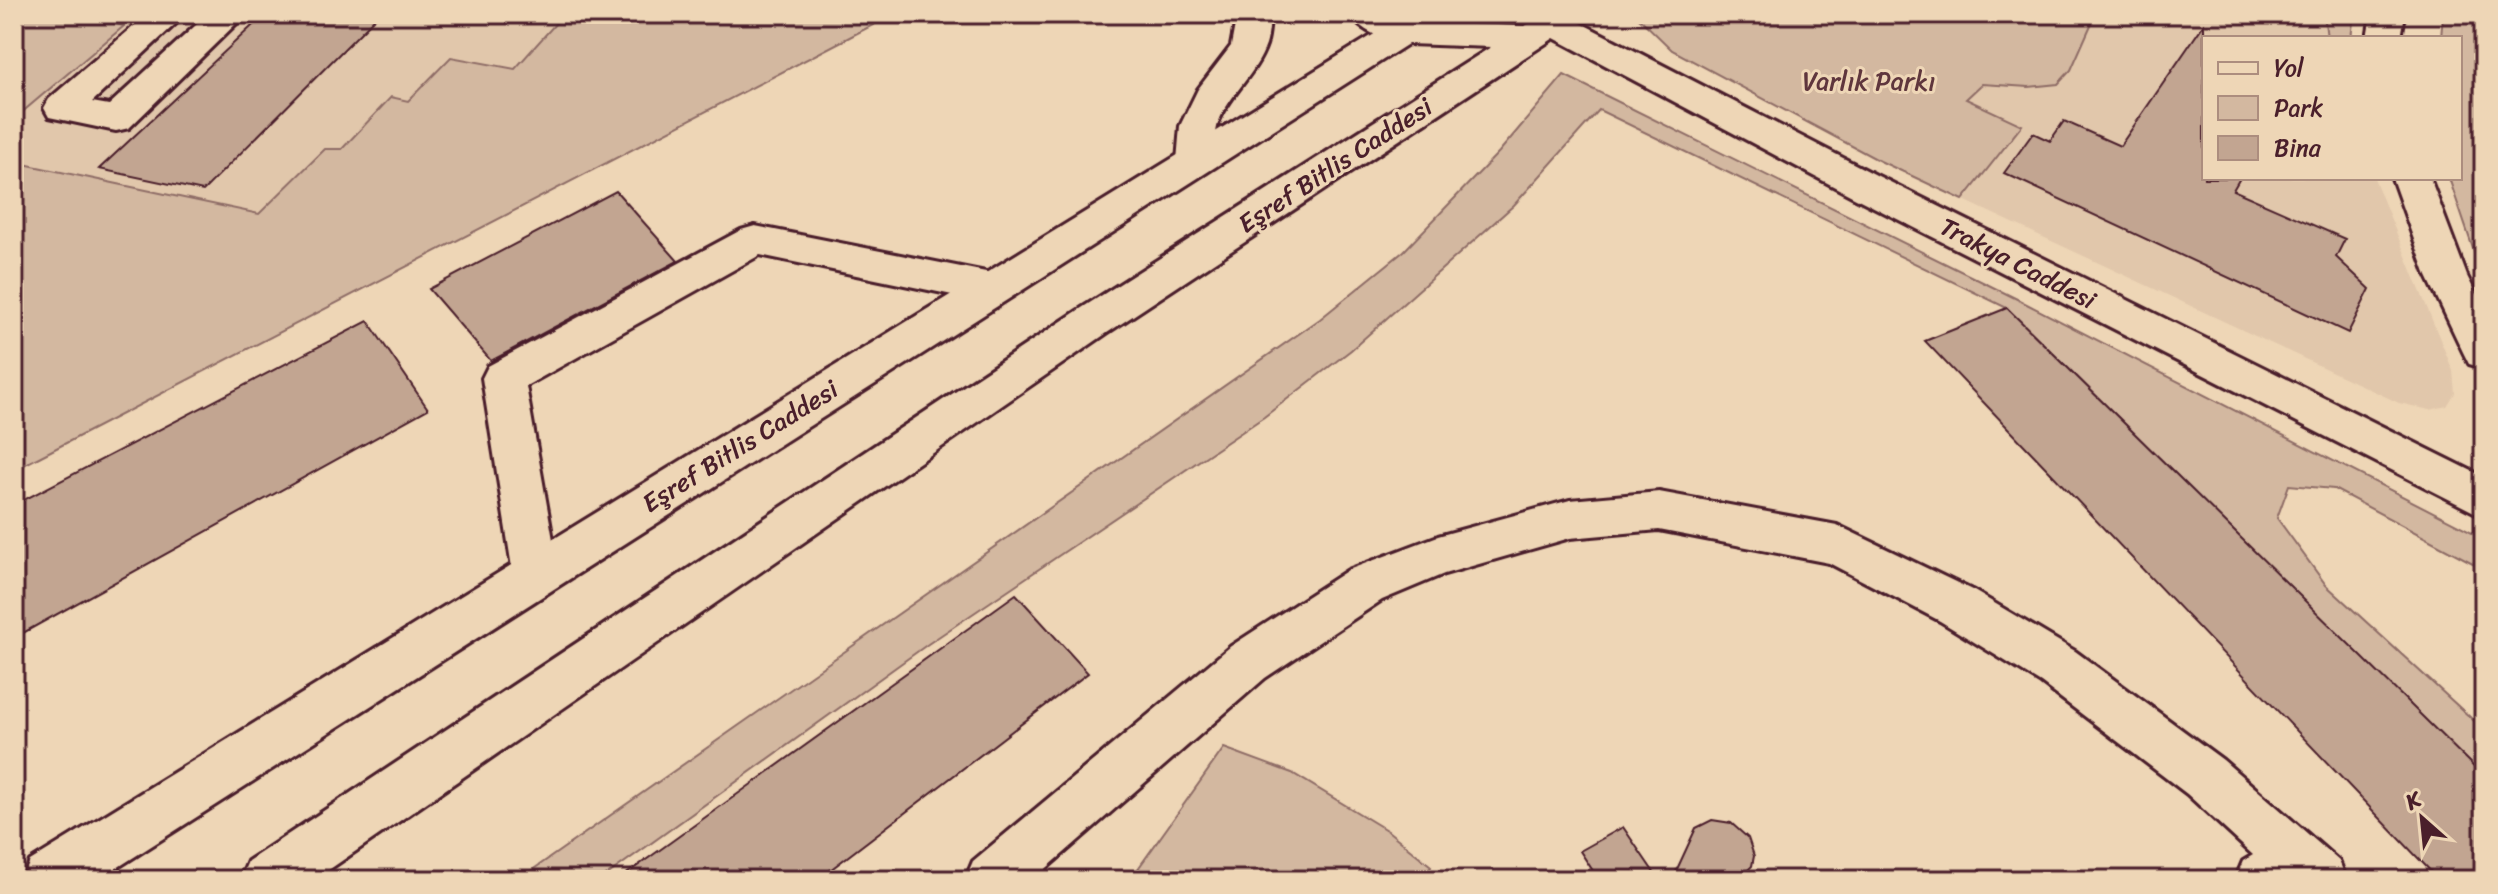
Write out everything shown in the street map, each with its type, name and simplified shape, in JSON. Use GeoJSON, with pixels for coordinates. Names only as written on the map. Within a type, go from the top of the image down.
{"type":"FeatureCollection","features":[{"type":"Feature","properties":{"kind":"main road"},"geometry":{"type":"LineString","coordinates":[[169,14],[62,108],[116,119],[229,14]]}},
{"type":"Feature","properties":{"kind":"main road"},"geometry":{"type":"LineString","coordinates":[[1196,161],[1198,126],[1211,98],[1233,72],[1248,46],[1254,14]]}},
{"type":"Feature","properties":{"kind":"main road"},"geometry":{"type":"LineString","coordinates":[[2384,36],[2388,14]]}},
{"type":"Feature","properties":{"kind":"main road"},"geometry":{"type":"LineString","coordinates":[[1400,20],[1554,21]]}},
{"type":"Feature","properties":{"kind":"main road","name":"Eşref Bitlis Caddesi"},"geometry":{"type":"LineString","coordinates":[[49,880],[1196,161],[1400,20]]}},
{"type":"Feature","properties":{"kind":"main road","name":"Eşref Bitlis Caddesi"},"geometry":{"type":"LineString","coordinates":[[267,880],[1092,322],[1554,21]]}},
{"type":"Feature","properties":{"kind":"main road","name":"Trakya Caddesi"},"geometry":{"type":"LineString","coordinates":[[1554,21],[1879,193],[2484,498]]}},
{"type":"Feature","properties":{"kind":"main road"},"geometry":{"type":"LineString","coordinates":[[2412,180],[2447,276],[2484,352]]}},
{"type":"Feature","properties":{"kind":"main road"},"geometry":{"type":"LineString","coordinates":[[536,574],[503,378],[755,240],[991,288]]}},
{"type":"Feature","properties":{"kind":"main road"},"geometry":{"type":"LineString","coordinates":[[992,880],[1248,662],[1365,585],[1438,556],[1570,519],[1659,511],[1837,545],[1957,606],[2058,667],[2205,777],[2294,873]]}},
{"type":"Feature","properties":{"kind":"shaded area"},"geometry":{"type":"Polygon","coordinates":[[[14,14],[894,14],[14,470],[14,14]]]}},
{"type":"Feature","properties":{"kind":"shaded area"},"geometry":{"type":"Polygon","coordinates":[[[2039,14],[2354,14],[2351,36],[2202,36],[2202,180],[2375,180],[2453,371],[2455,393],[2447,406],[2430,410],[2399,403],[1880,161],[2039,14]]]}},
{"type":"Feature","properties":{"kind":"green space"},"geometry":{"type":"Polygon","coordinates":[[[14,14],[77,14],[124,26],[14,119],[14,14]]]}},
{"type":"Feature","properties":{"kind":"green space"},"geometry":{"type":"Polygon","coordinates":[[[564,14],[894,14],[14,470],[14,162],[259,214],[325,149],[342,149],[391,97],[408,101],[451,57],[515,69],[564,14]]]}},
{"type":"Feature","properties":{"kind":"green space","name":"Varlık Parkı"},"geometry":{"type":"Polygon","coordinates":[[[1635,14],[2100,14],[2094,18],[2071,70],[2058,84],[2029,87],[1982,84],[1966,99],[2022,125],[1963,200],[1880,161],[1672,50],[1635,14]]]}},
{"type":"Feature","properties":{"kind":"green space"},"geometry":{"type":"Polygon","coordinates":[[[2324,14],[2354,14],[2351,36],[2327,36],[2324,14]]]}},
{"type":"Feature","properties":{"kind":"green space"},"geometry":{"type":"Polygon","coordinates":[[[2443,14],[2484,14],[2484,281],[2450,180],[2462,180],[2462,36],[2441,36],[2443,14]]]}},
{"type":"Feature","properties":{"kind":"green space"},"geometry":{"type":"Polygon","coordinates":[[[1564,75],[2017,299],[2484,538],[2484,569],[2334,489],[2289,485],[2277,518],[2326,585],[2484,730],[2484,777],[2007,308],[1599,110],[1514,205],[1351,350],[1264,417],[928,644],[600,880],[518,880],[1320,319],[1404,251],[1499,152],[1564,75]]]}},
{"type":"Feature","properties":{"kind":"green space"},"geometry":{"type":"Polygon","coordinates":[[[1224,748],[1292,773],[1388,831],[1431,866],[1423,880],[1130,880],[1224,748]]]}},
{"type":"Feature","properties":{"kind":"building"},"geometry":{"type":"Polygon","coordinates":[[[265,14],[379,14],[203,191],[99,169],[265,14]]]}},
{"type":"Feature","properties":{"kind":"building"},"geometry":{"type":"Polygon","coordinates":[[[2204,24],[2202,180],[2239,180],[2233,190],[2345,239],[2336,257],[2370,289],[2348,333],[2004,173],[2033,133],[2050,141],[2064,121],[2120,146],[2204,24]]]}},
{"type":"Feature","properties":{"kind":"building"},"geometry":{"type":"Polygon","coordinates":[[[616,191],[678,261],[491,361],[429,289],[616,191]]]}},
{"type":"Feature","properties":{"kind":"building"},"geometry":{"type":"Polygon","coordinates":[[[2007,308],[2484,777],[2484,880],[2439,880],[1925,341],[2007,308]]]}},
{"type":"Feature","properties":{"kind":"building"},"geometry":{"type":"Polygon","coordinates":[[[368,321],[428,409],[14,638],[14,505],[368,321]]]}},
{"type":"Feature","properties":{"kind":"building"},"geometry":{"type":"Polygon","coordinates":[[[1016,594],[1088,673],[817,880],[618,880],[1016,594]]]}},
{"type":"Feature","properties":{"kind":"building"},"geometry":{"type":"Polygon","coordinates":[[[1712,820],[1731,823],[1748,838],[1754,856],[1752,866],[1739,879],[1672,880],[1696,828],[1712,820]]]}},
{"type":"Feature","properties":{"kind":"building"},"geometry":{"type":"Polygon","coordinates":[[[1623,827],[1659,880],[1599,880],[1580,851],[1623,827]]]}}]}
